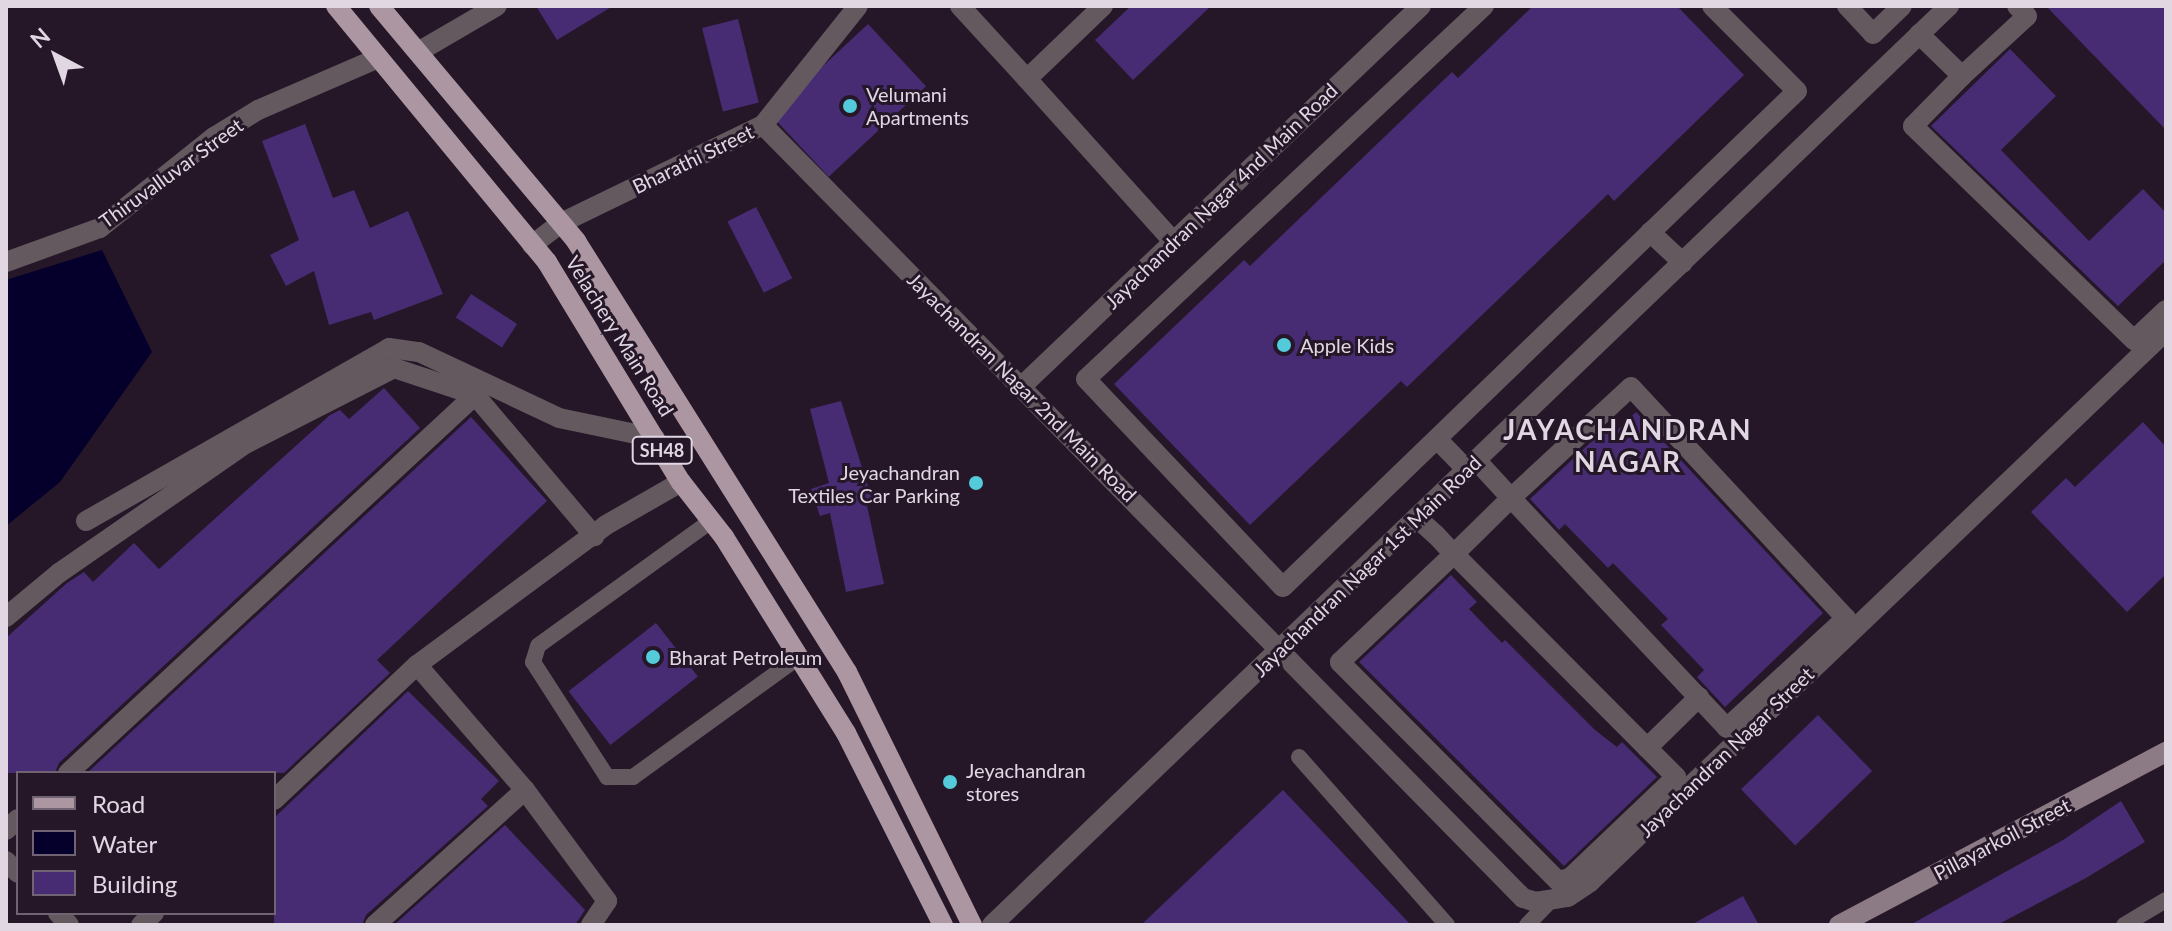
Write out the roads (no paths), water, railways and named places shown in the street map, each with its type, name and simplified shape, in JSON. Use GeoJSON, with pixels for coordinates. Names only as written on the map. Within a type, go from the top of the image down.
{"type":"FeatureCollection","features":[{"type":"Feature","properties":{"kind":"main road","name":"Velachery Main Road"},"geometry":{"type":"LineString","coordinates":[[336,6],[532,245],[681,482],[711,521],[846,733],[943,925]]}},
{"type":"Feature","properties":{"kind":"main road","name":"Velachery Main Road"},"geometry":{"type":"LineString","coordinates":[[379,6],[561,223],[847,672],[972,925]]}},
{"type":"Feature","properties":{"kind":"main road"},"geometry":{"type":"LineString","coordinates":[[846,733],[869,717]]}},
{"type":"Feature","properties":{"kind":"street"},"geometry":{"type":"LineString","coordinates":[[418,52],[497,6]]}},
{"type":"Feature","properties":{"kind":"street","name":"Bharathi Street"},"geometry":{"type":"LineString","coordinates":[[532,245],[561,223],[763,125],[858,6]]}},
{"type":"Feature","properties":{"kind":"street"},"geometry":{"type":"LineString","coordinates":[[960,6],[1173,241]]}},
{"type":"Feature","properties":{"kind":"street"},"geometry":{"type":"LineString","coordinates":[[1027,79],[1103,6]]}},
{"type":"Feature","properties":{"kind":"street","name":"Jayachandran Nagar 4nd Main Road"},"geometry":{"type":"LineString","coordinates":[[1022,386],[1421,6]]}},
{"type":"Feature","properties":{"kind":"street"},"geometry":{"type":"LineString","coordinates":[[1484,6],[1086,379],[1283,587],[1797,91],[1712,6]]}},
{"type":"Feature","properties":{"kind":"street"},"geometry":{"type":"LineString","coordinates":[[1847,6],[1873,34],[1902,6]]}},
{"type":"Feature","properties":{"kind":"street","name":"Jayachandran Nagar 1st Main Road"},"geometry":{"type":"LineString","coordinates":[[992,925],[1949,6]]}},
{"type":"Feature","properties":{"kind":"street"},"geometry":{"type":"LineString","coordinates":[[2027,9],[1913,126],[2134,340],[2166,310]]}},
{"type":"Feature","properties":{"kind":"street"},"geometry":{"type":"LineString","coordinates":[[1919,34],[1962,76]]}},
{"type":"Feature","properties":{"kind":"street","name":"Thiruvalluvar Street"},"geometry":{"type":"LineString","coordinates":[[6,262],[100,228],[236,124],[378,58]]}},
{"type":"Feature","properties":{"kind":"street","name":"Jayachandran Nagar 2nd Main Road"},"geometry":{"type":"LineString","coordinates":[[763,125],[1279,651]]}},
{"type":"Feature","properties":{"kind":"street"},"geometry":{"type":"LineString","coordinates":[[1650,232],[1683,263]]}},
{"type":"Feature","properties":{"kind":"street","name":"Jayachandran Nagar Street"},"geometry":{"type":"LineString","coordinates":[[1548,903],[1590,882],[2166,331]]}},
{"type":"Feature","properties":{"kind":"street"},"geometry":{"type":"LineString","coordinates":[[86,521],[389,348],[419,352],[559,418],[655,438]]}},
{"type":"Feature","properties":{"kind":"street"},"geometry":{"type":"LineString","coordinates":[[6,617],[59,573],[247,443],[394,368],[475,395],[594,536]]}},
{"type":"Feature","properties":{"kind":"street"},"geometry":{"type":"LineString","coordinates":[[1417,518],[1454,554],[1676,777],[1570,878],[1558,881],[1547,874],[1340,662],[1454,554],[1511,498],[1631,387],[1846,618],[1727,728],[1511,498],[1437,439]]}},
{"type":"Feature","properties":{"kind":"street"},"geometry":{"type":"LineString","coordinates":[[70,771],[475,395]]}},
{"type":"Feature","properties":{"kind":"street"},"geometry":{"type":"LineString","coordinates":[[276,798],[417,665],[594,536],[681,482]]}},
{"type":"Feature","properties":{"kind":"street"},"geometry":{"type":"LineString","coordinates":[[1279,651],[1523,898],[1548,903]]}},
{"type":"Feature","properties":{"kind":"street"},"geometry":{"type":"LineString","coordinates":[[417,665],[525,790],[607,901],[591,925]]}},
{"type":"Feature","properties":{"kind":"street"},"geometry":{"type":"LineString","coordinates":[[1647,748],[1699,697]]}},
{"type":"Feature","properties":{"kind":"street","name":"Pillayarkoil Street"},"geometry":{"type":"LineString","coordinates":[[1839,925],[2166,752]]}},
{"type":"Feature","properties":{"kind":"street"},"geometry":{"type":"LineString","coordinates":[[375,925],[525,790]]}},
{"type":"Feature","properties":{"kind":"lane"},"geometry":{"type":"LineString","coordinates":[[711,521],[538,646],[533,662],[607,777],[633,777],[799,657]]}},
{"type":"Feature","properties":{"kind":"lane"},"geometry":{"type":"LineString","coordinates":[[1299,757],[1447,925]]}},
{"type":"Feature","properties":{"kind":"lane"},"geometry":{"type":"LineString","coordinates":[[2124,925],[2166,900]]}},
{"type":"Feature","properties":{"kind":"lane"},"geometry":{"type":"LineString","coordinates":[[1527,925],[1548,903]]}},
{"type":"Feature","properties":{"kind":"water"},"geometry":{"type":"Polygon","coordinates":[[[102,250],[152,352],[60,482],[6,526],[6,280],[102,250]]]}},
{"type":"Feature","properties":{"kind":"place","name":"Velumani Apartments"},"geometry":{"type":"Point","coordinates":[850,106]}},
{"type":"Feature","properties":{"kind":"place","name":"Apple Kids"},"geometry":{"type":"Point","coordinates":[1284,345]}},
{"type":"Feature","properties":{"kind":"place","name":"Jeyachandran Textiles Car Parking"},"geometry":{"type":"Point","coordinates":[976,483]}},
{"type":"Feature","properties":{"kind":"place","name":"Bharat Petroleum"},"geometry":{"type":"Point","coordinates":[653,657]}},
{"type":"Feature","properties":{"kind":"place","name":"Jeyachandran stores"},"geometry":{"type":"Point","coordinates":[950,782]}},
{"type":"Feature","properties":{"kind":"district","name":"JAYACHANDRAN NAGAR"},"geometry":{"type":"Point","coordinates":[1628,445]}}]}
